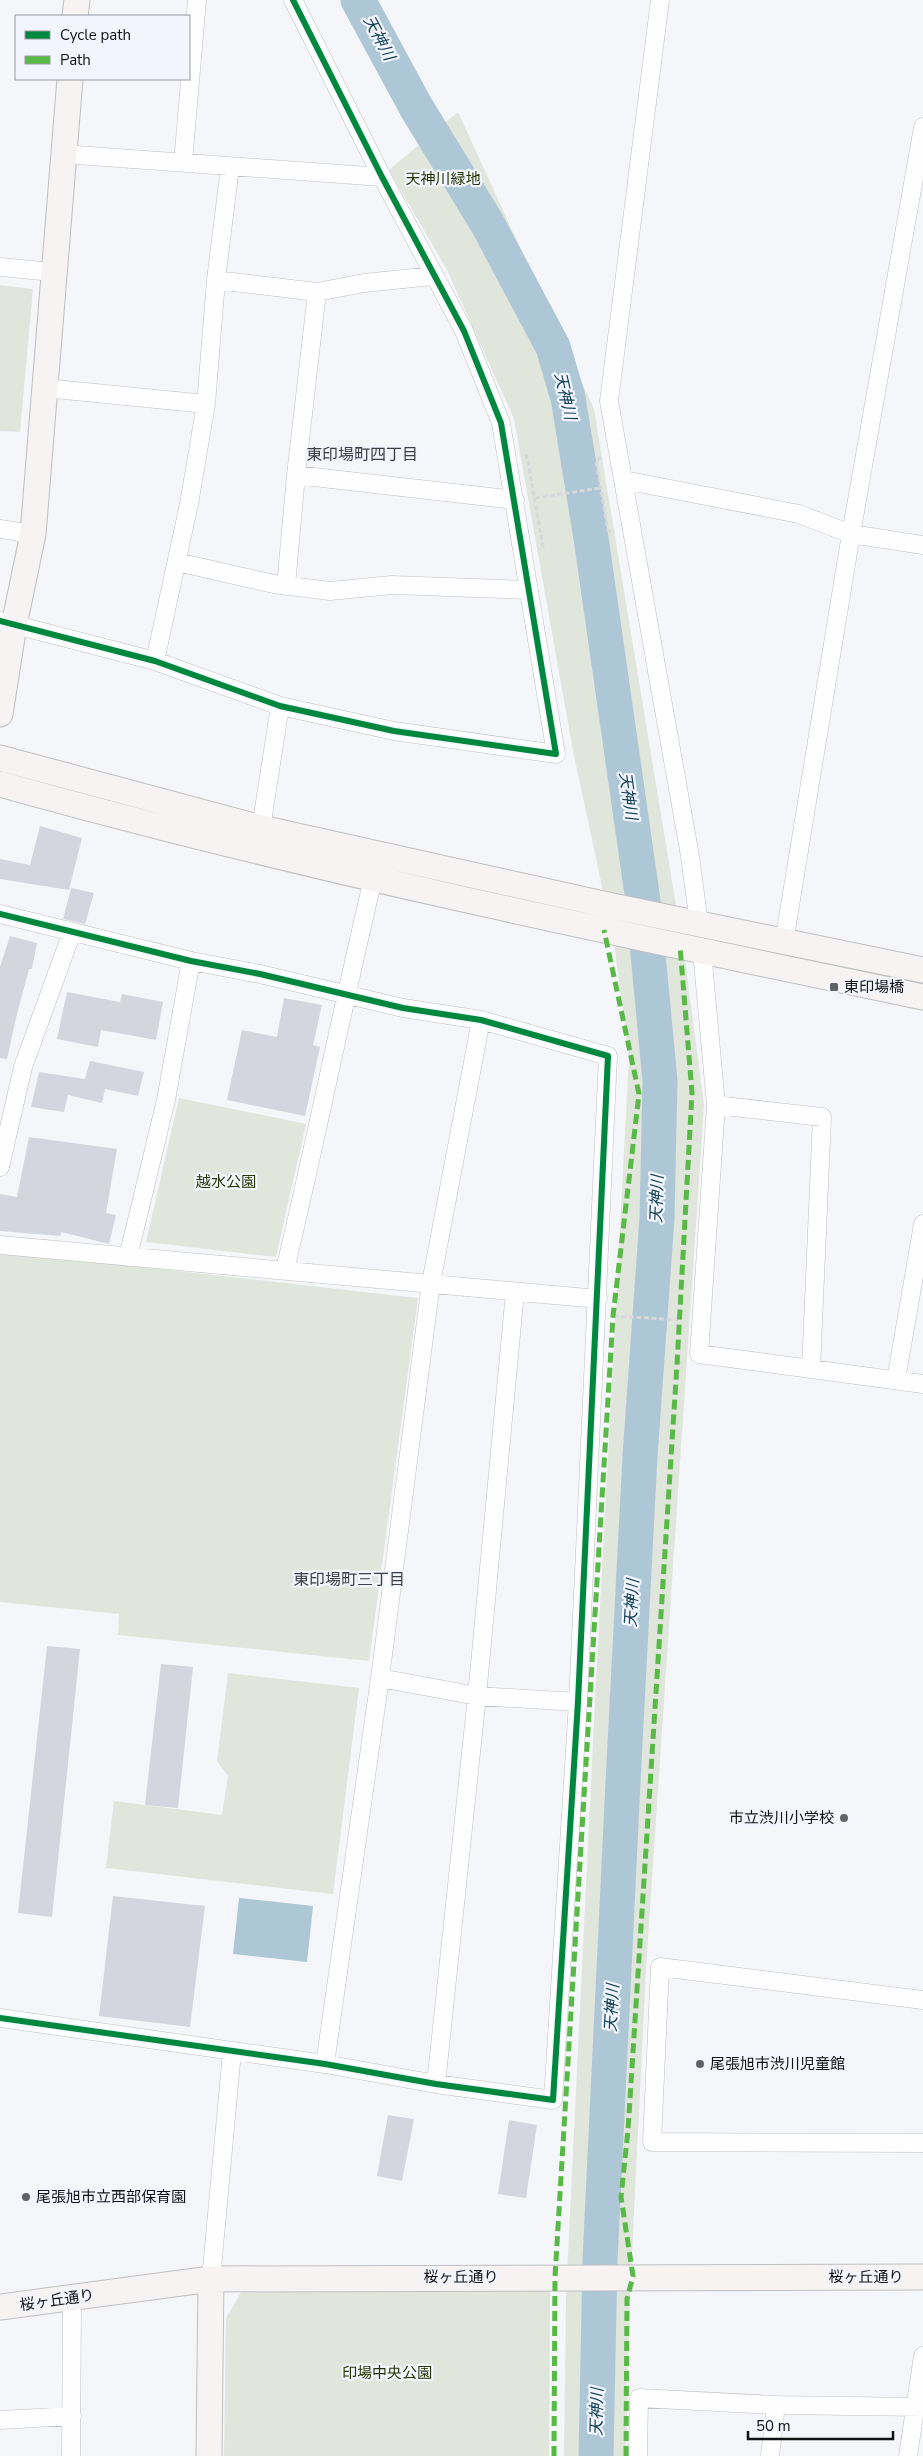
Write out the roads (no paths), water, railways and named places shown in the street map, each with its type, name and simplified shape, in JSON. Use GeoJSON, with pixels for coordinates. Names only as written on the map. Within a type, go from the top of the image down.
{"type":"FeatureCollection","features":[{"type":"Feature","properties":{"kind":"street"},"geometry":{"type":"LineString","coordinates":[[75,15],[77,0]]}},
{"type":"Feature","properties":{"kind":"street"},"geometry":{"type":"LineString","coordinates":[[183,163],[198,0]]}},
{"type":"Feature","properties":{"kind":"street"},"geometry":{"type":"LineString","coordinates":[[7,623],[155,661],[280,706],[394,731],[556,754],[501,424],[464,332],[382,178],[293,0]]}},
{"type":"Feature","properties":{"kind":"street"},"geometry":{"type":"LineString","coordinates":[[660,0],[609,401],[690,856],[699,924]]}},
{"type":"Feature","properties":{"kind":"street"},"geometry":{"type":"LineString","coordinates":[[0,714],[7,623],[33,534],[70,80]]}},
{"type":"Feature","properties":{"kind":"street"},"geometry":{"type":"LineString","coordinates":[[784,942],[851,534],[923,127]]}},
{"type":"Feature","properties":{"kind":"street"},"geometry":{"type":"LineString","coordinates":[[63,154],[382,178]]}},
{"type":"Feature","properties":{"kind":"street"},"geometry":{"type":"LineString","coordinates":[[155,661],[206,404],[216,280],[230,167]]}},
{"type":"Feature","properties":{"kind":"street"},"geometry":{"type":"LineString","coordinates":[[0,267],[53,272]]}},
{"type":"Feature","properties":{"kind":"street"},"geometry":{"type":"LineString","coordinates":[[216,280],[317,292],[364,284],[433,276]]}},
{"type":"Feature","properties":{"kind":"street"},"geometry":{"type":"LineString","coordinates":[[286,586],[296,475],[317,292]]}},
{"type":"Feature","properties":{"kind":"street"},"geometry":{"type":"LineString","coordinates":[[45,388],[206,404]]}},
{"type":"Feature","properties":{"kind":"street"},"geometry":{"type":"LineString","coordinates":[[296,475],[515,500]]}},
{"type":"Feature","properties":{"kind":"street"},"geometry":{"type":"LineString","coordinates":[[624,480],[799,514],[851,534],[923,545]]}},
{"type":"Feature","properties":{"kind":"street"},"geometry":{"type":"LineString","coordinates":[[0,529],[33,534]]}},
{"type":"Feature","properties":{"kind":"street"},"geometry":{"type":"LineString","coordinates":[[176,562],[286,586],[330,591],[392,585],[529,590]]}},
{"type":"Feature","properties":{"kind":"street"},"geometry":{"type":"LineString","coordinates":[[261,828],[280,706]]}},
{"type":"Feature","properties":{"kind":"street"},"geometry":{"type":"LineString","coordinates":[[0,758],[261,828],[612,906],[923,970]]}},
{"type":"Feature","properties":{"kind":"street"},"geometry":{"type":"LineString","coordinates":[[0,784],[155,827],[373,879],[677,946],[923,997]]}},
{"type":"Feature","properties":{"kind":"street"},"geometry":{"type":"LineString","coordinates":[[285,1270],[373,879]]}},
{"type":"Feature","properties":{"kind":"street"},"geometry":{"type":"LineString","coordinates":[[0,914],[191,961],[260,974],[403,1008],[482,1020],[608,1056],[578,1702],[553,2100],[436,2084],[325,2064],[0,2018]]}},
{"type":"Feature","properties":{"kind":"street"},"geometry":{"type":"LineString","coordinates":[[0,1167],[23,1068],[72,932]]}},
{"type":"Feature","properties":{"kind":"street"},"geometry":{"type":"LineString","coordinates":[[702,951],[716,1105],[699,1354],[923,1384]]}},
{"type":"Feature","properties":{"kind":"street"},"geometry":{"type":"LineString","coordinates":[[128,1257],[166,1100],[191,961]]}},
{"type":"Feature","properties":{"kind":"street"},"geometry":{"type":"LineString","coordinates":[[325,2064],[380,1678],[431,1283],[482,1020]]}},
{"type":"Feature","properties":{"kind":"street"},"geometry":{"type":"LineString","coordinates":[[716,1105],[822,1117],[811,1369]]}},
{"type":"Feature","properties":{"kind":"street"},"geometry":{"type":"LineString","coordinates":[[896,1380],[923,1224]]}},
{"type":"Feature","properties":{"kind":"street"},"geometry":{"type":"LineString","coordinates":[[0,1245],[598,1299]]}},
{"type":"Feature","properties":{"kind":"street"},"geometry":{"type":"LineString","coordinates":[[436,2084],[477,1696],[515,1292]]}},
{"type":"Feature","properties":{"kind":"street"},"geometry":{"type":"LineString","coordinates":[[380,1678],[477,1696],[578,1702]]}},
{"type":"Feature","properties":{"kind":"street"},"geometry":{"type":"LineString","coordinates":[[923,2000],[660,1967],[652,2142],[923,2143]]}},
{"type":"Feature","properties":{"kind":"street"},"geometry":{"type":"LineString","coordinates":[[209,2456],[210,2279],[232,2052]]}},
{"type":"Feature","properties":{"kind":"street","name":"桜ヶ丘通り"},"geometry":{"type":"LineString","coordinates":[[0,2307],[210,2279],[633,2276],[923,2277]]}},
{"type":"Feature","properties":{"kind":"street"},"geometry":{"type":"LineString","coordinates":[[71,2456],[72,2298]]}},
{"type":"Feature","properties":{"kind":"street"},"geometry":{"type":"LineString","coordinates":[[908,2456],[919,2407],[923,2356]]}},
{"type":"Feature","properties":{"kind":"street"},"geometry":{"type":"LineString","coordinates":[[638,2456],[639,2398],[776,2405],[919,2407]]}},
{"type":"Feature","properties":{"kind":"street"},"geometry":{"type":"LineString","coordinates":[[770,2456],[776,2405]]}},
{"type":"Feature","properties":{"kind":"street"},"geometry":{"type":"LineString","coordinates":[[0,2420],[72,2416]]}},
{"type":"Feature","properties":{"kind":"water"},"geometry":{"type":"Polygon","coordinates":[[[239,1898],[313,1906],[307,1962],[233,1954],[239,1898]]]}},
{"type":"Feature","properties":{"kind":"waterway","name":"天神川"},"geometry":{"type":"LineString","coordinates":[[358,0],[416,107],[487,223],[553,347],[568,398],[591,538],[643,901],[660,1081],[657,1218],[640,1456],[623,1782],[600,2260],[596,2456]]}},
{"type":"Feature","properties":{"kind":"place","name":"東印場橋"},"geometry":{"type":"Point","coordinates":[834,987]}},
{"type":"Feature","properties":{"kind":"place","name":"市立渋川小学校"},"geometry":{"type":"Point","coordinates":[844,1818]}},
{"type":"Feature","properties":{"kind":"place","name":"尾張旭市渋川児童館"},"geometry":{"type":"Point","coordinates":[700,2064]}},
{"type":"Feature","properties":{"kind":"place","name":"尾張旭市立西部保育園"},"geometry":{"type":"Point","coordinates":[26,2197]}},
{"type":"Feature","properties":{"kind":"district","name":"東印場町四丁目"},"geometry":{"type":"Point","coordinates":[362,455]}},
{"type":"Feature","properties":{"kind":"district","name":"東印場町三丁目"},"geometry":{"type":"Point","coordinates":[349,1580]}},
{"type":"Feature","properties":{"kind":"park label","name":"天神川緑地"},"geometry":{"type":"Point","coordinates":[443,179]}},
{"type":"Feature","properties":{"kind":"park label","name":"越水公園"},"geometry":{"type":"Point","coordinates":[226,1182]}},
{"type":"Feature","properties":{"kind":"park label","name":"印場中央公園"},"geometry":{"type":"Point","coordinates":[387,2373]}}]}
